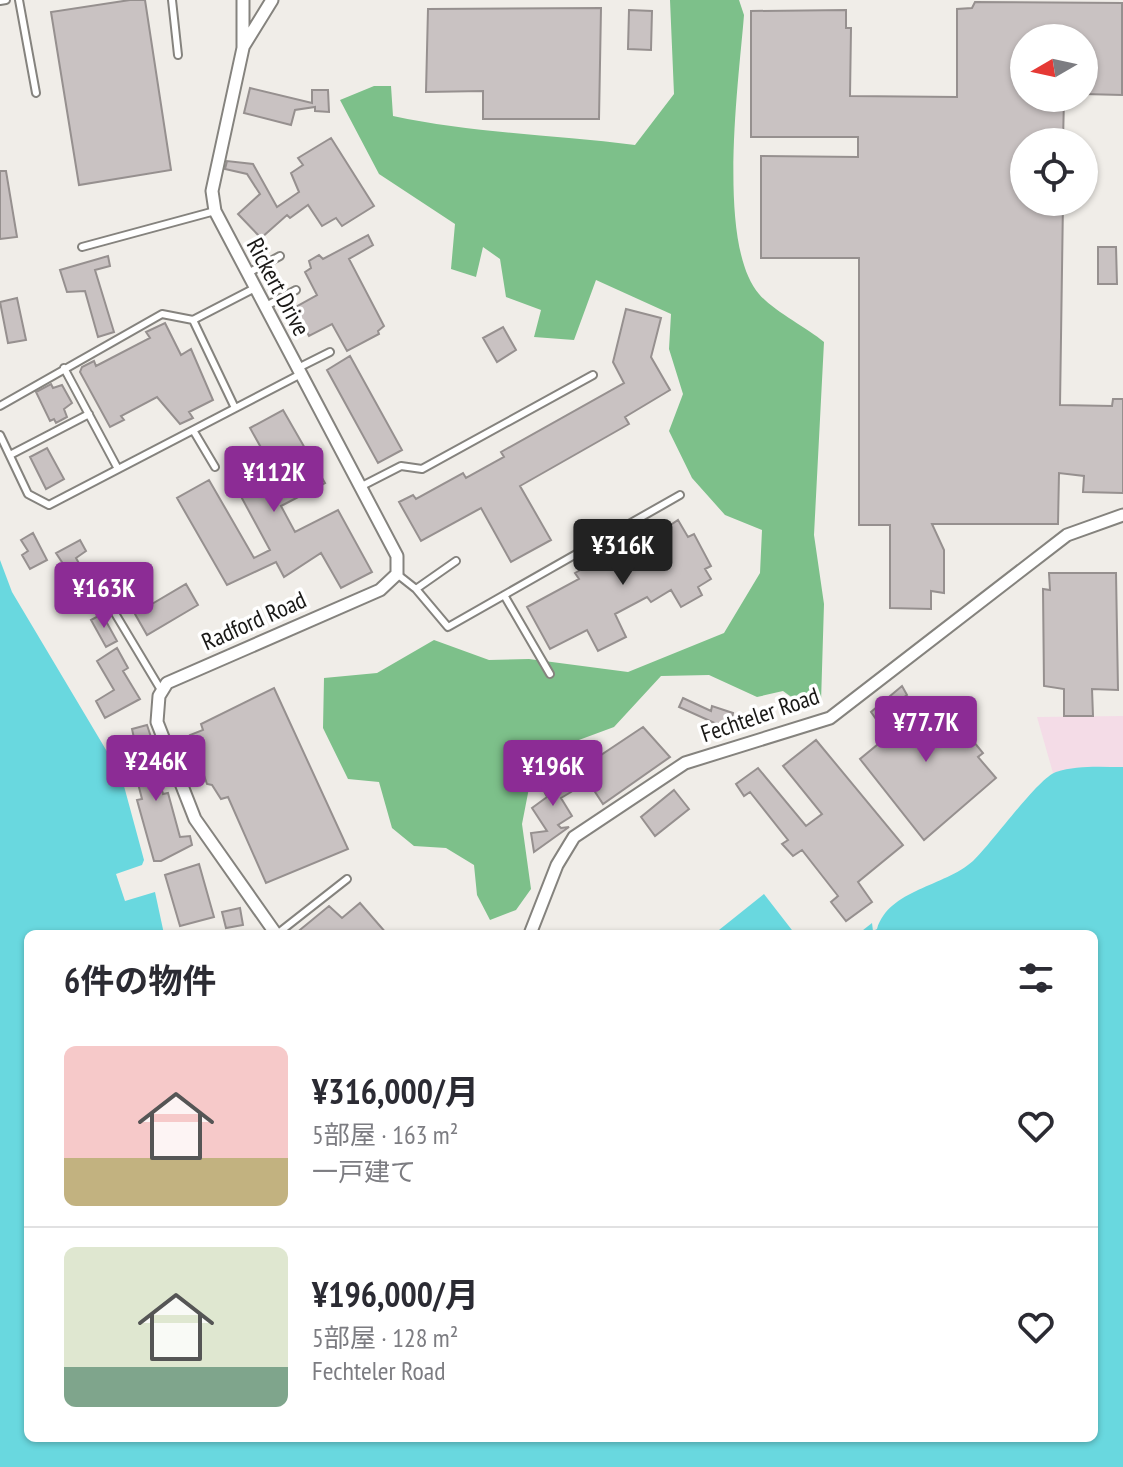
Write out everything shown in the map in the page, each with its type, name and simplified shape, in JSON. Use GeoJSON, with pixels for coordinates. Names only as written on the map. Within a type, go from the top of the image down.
{"type":"FeatureCollection","features":[{"type":"Feature","properties":{"kind":"street","name":"Rickert Drive"},"geometry":{"type":"LineString","coordinates":[[243,0],[243,48],[212,191],[215,211],[245,275],[397,556],[397,574]]}},
{"type":"Feature","properties":{"kind":"street"},"geometry":{"type":"LineString","coordinates":[[243,48],[272,0]]}},
{"type":"Feature","properties":{"kind":"street","name":"Fechteler Road"},"geometry":{"type":"LineString","coordinates":[[532,930],[557,865],[574,837],[685,763],[830,718],[1067,535],[1123,515]]}},
{"type":"Feature","properties":{"kind":"street","name":"Radford Road"},"geometry":{"type":"LineString","coordinates":[[162,691],[167,683],[380,590],[397,574]]}},
{"type":"Feature","properties":{"kind":"street"},"geometry":{"type":"LineString","coordinates":[[162,691],[157,722],[195,819],[273,930]]}},
{"type":"Feature","properties":{"kind":"lane"},"geometry":{"type":"LineString","coordinates":[[19,0],[36,93]]}},
{"type":"Feature","properties":{"kind":"lane"},"geometry":{"type":"LineString","coordinates":[[172,0],[178,55]]}},
{"type":"Feature","properties":{"kind":"lane"},"geometry":{"type":"LineString","coordinates":[[82,247],[215,211]]}},
{"type":"Feature","properties":{"kind":"lane"},"geometry":{"type":"LineString","coordinates":[[245,275],[280,256]]}},
{"type":"Feature","properties":{"kind":"lane"},"geometry":{"type":"LineString","coordinates":[[0,406],[162,314],[193,320],[253,289]]}},
{"type":"Feature","properties":{"kind":"lane"},"geometry":{"type":"LineString","coordinates":[[263,307],[296,290]]}},
{"type":"Feature","properties":{"kind":"lane"},"geometry":{"type":"LineString","coordinates":[[193,320],[235,408]]}},
{"type":"Feature","properties":{"kind":"lane"},"geometry":{"type":"LineString","coordinates":[[0,435],[28,494],[49,505],[235,408],[330,352]]}},
{"type":"Feature","properties":{"kind":"lane"},"geometry":{"type":"LineString","coordinates":[[64,368],[118,469]]}},
{"type":"Feature","properties":{"kind":"lane"},"geometry":{"type":"LineString","coordinates":[[360,487],[401,466],[422,469],[593,375]]}},
{"type":"Feature","properties":{"kind":"lane"},"geometry":{"type":"LineString","coordinates":[[10,455],[89,414]]}},
{"type":"Feature","properties":{"kind":"lane"},"geometry":{"type":"LineString","coordinates":[[193,430],[215,467]]}},
{"type":"Feature","properties":{"kind":"lane"},"geometry":{"type":"LineString","coordinates":[[397,574],[416,589],[448,627],[680,495]]}},
{"type":"Feature","properties":{"kind":"lane"},"geometry":{"type":"LineString","coordinates":[[416,589],[456,561]]}},
{"type":"Feature","properties":{"kind":"lane"},"geometry":{"type":"LineString","coordinates":[[95,580],[162,691]]}},
{"type":"Feature","properties":{"kind":"lane"},"geometry":{"type":"LineString","coordinates":[[504,595],[550,674]]}},
{"type":"Feature","properties":{"kind":"lane"},"geometry":{"type":"LineString","coordinates":[[281,930],[347,879]]}},
{"type":"Feature","properties":{"kind":"shaded area"},"geometry":{"type":"Polygon","coordinates":[[[1123,716],[1123,767],[1084,767],[1053,773],[1037,717],[1123,716]]]}},
{"type":"Feature","properties":{"kind":"green space"},"geometry":{"type":"Polygon","coordinates":[[[670,0],[739,0],[744,15],[735,119],[734,201],[738,238],[746,270],[759,294],[824,342],[814,535],[824,604],[821,702],[801,704],[783,691],[757,697],[709,675],[661,676],[614,727],[560,747],[529,788],[522,824],[531,889],[516,910],[490,920],[477,895],[474,865],[446,848],[414,846],[392,828],[379,782],[348,779],[323,728],[324,678],[377,673],[434,640],[489,660],[529,659],[628,672],[724,633],[760,573],[762,530],[725,515],[692,478],[669,431],[683,394],[669,349],[671,314],[596,280],[574,340],[534,337],[541,310],[506,297],[500,259],[483,247],[476,277],[451,269],[455,224],[379,174],[340,100],[374,86],[391,86],[393,116],[483,130],[635,145],[674,94],[670,0]]]}},
{"type":"Feature","properties":{"kind":"water"},"geometry":{"type":"Polygon","coordinates":[[[0,560],[12,592],[121,775],[144,860],[142,865],[116,874],[125,901],[155,892],[163,930],[24,930],[24,1442],[1098,1442],[1098,930],[875,930],[893,905],[973,861],[1048,777],[1072,768],[1123,767],[1123,1467],[0,1467],[0,560]]]}},
{"type":"Feature","properties":{"kind":"water"},"geometry":{"type":"Polygon","coordinates":[[[764,894],[792,930],[719,930],[764,894]]]}},
{"type":"Feature","properties":{"kind":"building"},"geometry":{"type":"Polygon","coordinates":[[[145,0],[171,170],[79,185],[51,12],[145,0]]]}},
{"type":"Feature","properties":{"kind":"building"},"geometry":{"type":"Polygon","coordinates":[[[975,2],[1122,3],[1122,95],[1098,94],[1098,24],[1010,24],[1010,112],[1064,112],[1063,128],[1010,128],[1010,216],[1063,216],[1060,405],[1112,406],[1113,399],[1123,399],[1123,493],[1083,492],[1084,476],[1059,473],[1058,524],[932,524],[944,550],[944,593],[931,591],[931,609],[890,608],[890,525],[859,525],[859,258],[761,258],[761,156],[858,157],[858,137],[751,137],[751,11],[846,10],[846,28],[851,28],[850,96],[957,97],[957,9],[972,8],[975,2]]]}},
{"type":"Feature","properties":{"kind":"building"},"geometry":{"type":"Polygon","coordinates":[[[601,8],[599,119],[483,119],[483,91],[426,92],[428,9],[601,8]]]}},
{"type":"Feature","properties":{"kind":"building"},"geometry":{"type":"Polygon","coordinates":[[[629,10],[652,11],[651,50],[628,49],[629,10]]]}},
{"type":"Feature","properties":{"kind":"building"},"geometry":{"type":"Polygon","coordinates":[[[250,88],[312,103],[312,90],[328,90],[329,112],[315,111],[315,107],[295,110],[291,125],[244,113],[250,88]]]}},
{"type":"Feature","properties":{"kind":"building"},"geometry":{"type":"Polygon","coordinates":[[[331,138],[374,206],[342,226],[336,218],[322,226],[308,205],[290,218],[287,215],[261,238],[238,214],[260,194],[247,174],[225,169],[227,161],[253,164],[277,207],[299,192],[291,173],[303,165],[298,158],[331,138]]]}},
{"type":"Feature","properties":{"kind":"building"},"geometry":{"type":"Polygon","coordinates":[[[0,171],[6,171],[17,237],[0,239],[0,171]]]}},
{"type":"Feature","properties":{"kind":"building"},"geometry":{"type":"Polygon","coordinates":[[[368,235],[373,245],[349,259],[384,326],[378,331],[379,334],[347,351],[332,324],[309,336],[294,308],[317,295],[305,272],[311,268],[309,261],[319,255],[323,259],[368,235]]]}},
{"type":"Feature","properties":{"kind":"building"},"geometry":{"type":"Polygon","coordinates":[[[1098,247],[1116,247],[1117,284],[1098,284],[1098,247]]]}},
{"type":"Feature","properties":{"kind":"building"},"geometry":{"type":"Polygon","coordinates":[[[108,256],[110,266],[95,270],[114,332],[98,337],[85,291],[67,292],[60,270],[108,256]]]}},
{"type":"Feature","properties":{"kind":"building"},"geometry":{"type":"Polygon","coordinates":[[[17,298],[26,340],[8,343],[0,302],[17,298]]]}},
{"type":"Feature","properties":{"kind":"building"},"geometry":{"type":"Polygon","coordinates":[[[626,309],[661,318],[651,357],[670,390],[625,417],[629,424],[520,486],[551,540],[511,562],[481,508],[421,541],[399,502],[413,495],[416,499],[463,473],[466,478],[504,457],[501,452],[624,383],[613,362],[626,309]]]}},
{"type":"Feature","properties":{"kind":"building"},"geometry":{"type":"Polygon","coordinates":[[[165,323],[181,355],[191,349],[213,400],[189,412],[193,418],[180,424],[157,397],[121,416],[124,420],[110,427],[80,372],[82,367],[94,361],[96,366],[150,338],[146,332],[165,323]]]}},
{"type":"Feature","properties":{"kind":"building"},"geometry":{"type":"Polygon","coordinates":[[[503,327],[516,350],[497,362],[483,338],[503,327]]]}},
{"type":"Feature","properties":{"kind":"building"},"geometry":{"type":"Polygon","coordinates":[[[350,356],[402,450],[378,463],[327,370],[350,356]]]}},
{"type":"Feature","properties":{"kind":"building"},"geometry":{"type":"Polygon","coordinates":[[[51,384],[53,388],[62,385],[72,403],[64,409],[67,417],[56,423],[54,419],[50,421],[36,392],[51,384]]]}},
{"type":"Feature","properties":{"kind":"building"},"geometry":{"type":"Polygon","coordinates":[[[283,410],[325,483],[281,506],[295,532],[338,510],[372,572],[341,588],[321,553],[284,577],[276,562],[227,585],[177,498],[209,480],[254,558],[270,550],[231,478],[268,460],[250,428],[283,410]]]}},
{"type":"Feature","properties":{"kind":"building"},"geometry":{"type":"Polygon","coordinates":[[[47,448],[64,479],[46,489],[30,457],[47,448]]]}},
{"type":"Feature","properties":{"kind":"building"},"geometry":{"type":"Polygon","coordinates":[[[678,520],[688,537],[694,534],[711,566],[705,569],[711,579],[698,587],[702,595],[681,607],[671,590],[651,602],[647,597],[615,614],[626,637],[598,651],[587,630],[550,649],[527,607],[579,579],[575,573],[654,529],[657,534],[678,520]]]}},
{"type":"Feature","properties":{"kind":"building"},"geometry":{"type":"Polygon","coordinates":[[[33,533],[47,560],[30,569],[22,555],[28,551],[21,540],[33,533]]]}},
{"type":"Feature","properties":{"kind":"building"},"geometry":{"type":"Polygon","coordinates":[[[80,540],[86,551],[76,558],[90,583],[79,588],[56,553],[80,540]]]}},
{"type":"Feature","properties":{"kind":"building"},"geometry":{"type":"Polygon","coordinates":[[[1049,573],[1116,573],[1118,690],[1092,689],[1093,716],[1064,716],[1064,689],[1044,686],[1043,589],[1050,590],[1049,573]]]}},
{"type":"Feature","properties":{"kind":"building"},"geometry":{"type":"Polygon","coordinates":[[[186,584],[198,605],[147,635],[135,614],[186,584]]]}},
{"type":"Feature","properties":{"kind":"building"},"geometry":{"type":"Polygon","coordinates":[[[102,614],[117,641],[106,647],[91,620],[102,614]]]}},
{"type":"Feature","properties":{"kind":"building"},"geometry":{"type":"Polygon","coordinates":[[[117,648],[128,668],[123,671],[140,699],[105,718],[96,701],[114,690],[97,661],[117,648]]]}},
{"type":"Feature","properties":{"kind":"building"},"geometry":{"type":"Polygon","coordinates":[[[902,686],[907,695],[900,700],[915,714],[933,700],[947,719],[952,715],[983,753],[978,757],[996,778],[924,840],[860,759],[894,731],[881,715],[876,719],[871,712],[902,686]]]}},
{"type":"Feature","properties":{"kind":"building"},"geometry":{"type":"Polygon","coordinates":[[[274,688],[348,849],[266,883],[228,797],[221,799],[212,785],[207,784],[190,735],[203,730],[201,724],[274,688]]]}},
{"type":"Feature","properties":{"kind":"building"},"geometry":{"type":"Polygon","coordinates":[[[683,698],[711,711],[712,706],[733,713],[730,730],[679,707],[683,698]]]}},
{"type":"Feature","properties":{"kind":"building"},"geometry":{"type":"Polygon","coordinates":[[[147,725],[156,752],[152,753],[163,794],[168,793],[180,837],[190,836],[192,845],[161,861],[154,861],[137,800],[142,799],[134,768],[140,766],[132,729],[147,725]]]}},
{"type":"Feature","properties":{"kind":"building"},"geometry":{"type":"Polygon","coordinates":[[[643,727],[670,757],[603,804],[580,769],[643,727]]]}},
{"type":"Feature","properties":{"kind":"building"},"geometry":{"type":"Polygon","coordinates":[[[816,740],[903,845],[858,882],[872,902],[846,921],[831,902],[838,896],[802,850],[793,856],[782,844],[788,840],[750,792],[744,796],[736,784],[758,768],[806,826],[822,814],[783,766],[816,740]]]}},
{"type":"Feature","properties":{"kind":"building"},"geometry":{"type":"Polygon","coordinates":[[[572,761],[578,770],[563,780],[571,792],[561,798],[572,816],[558,825],[561,828],[569,827],[534,852],[531,833],[547,831],[532,808],[547,797],[544,791],[551,786],[547,781],[572,761]]]}},
{"type":"Feature","properties":{"kind":"building"},"geometry":{"type":"Polygon","coordinates":[[[674,790],[689,809],[655,836],[641,817],[674,790]]]}},
{"type":"Feature","properties":{"kind":"building"},"geometry":{"type":"Polygon","coordinates":[[[199,864],[214,917],[180,926],[165,875],[199,864]]]}},
{"type":"Feature","properties":{"kind":"building"},"geometry":{"type":"Polygon","coordinates":[[[360,903],[384,930],[300,930],[329,906],[342,918],[360,903]]]}},
{"type":"Feature","properties":{"kind":"building"},"geometry":{"type":"Polygon","coordinates":[[[240,908],[243,925],[226,928],[222,912],[240,908]]]}}]}
